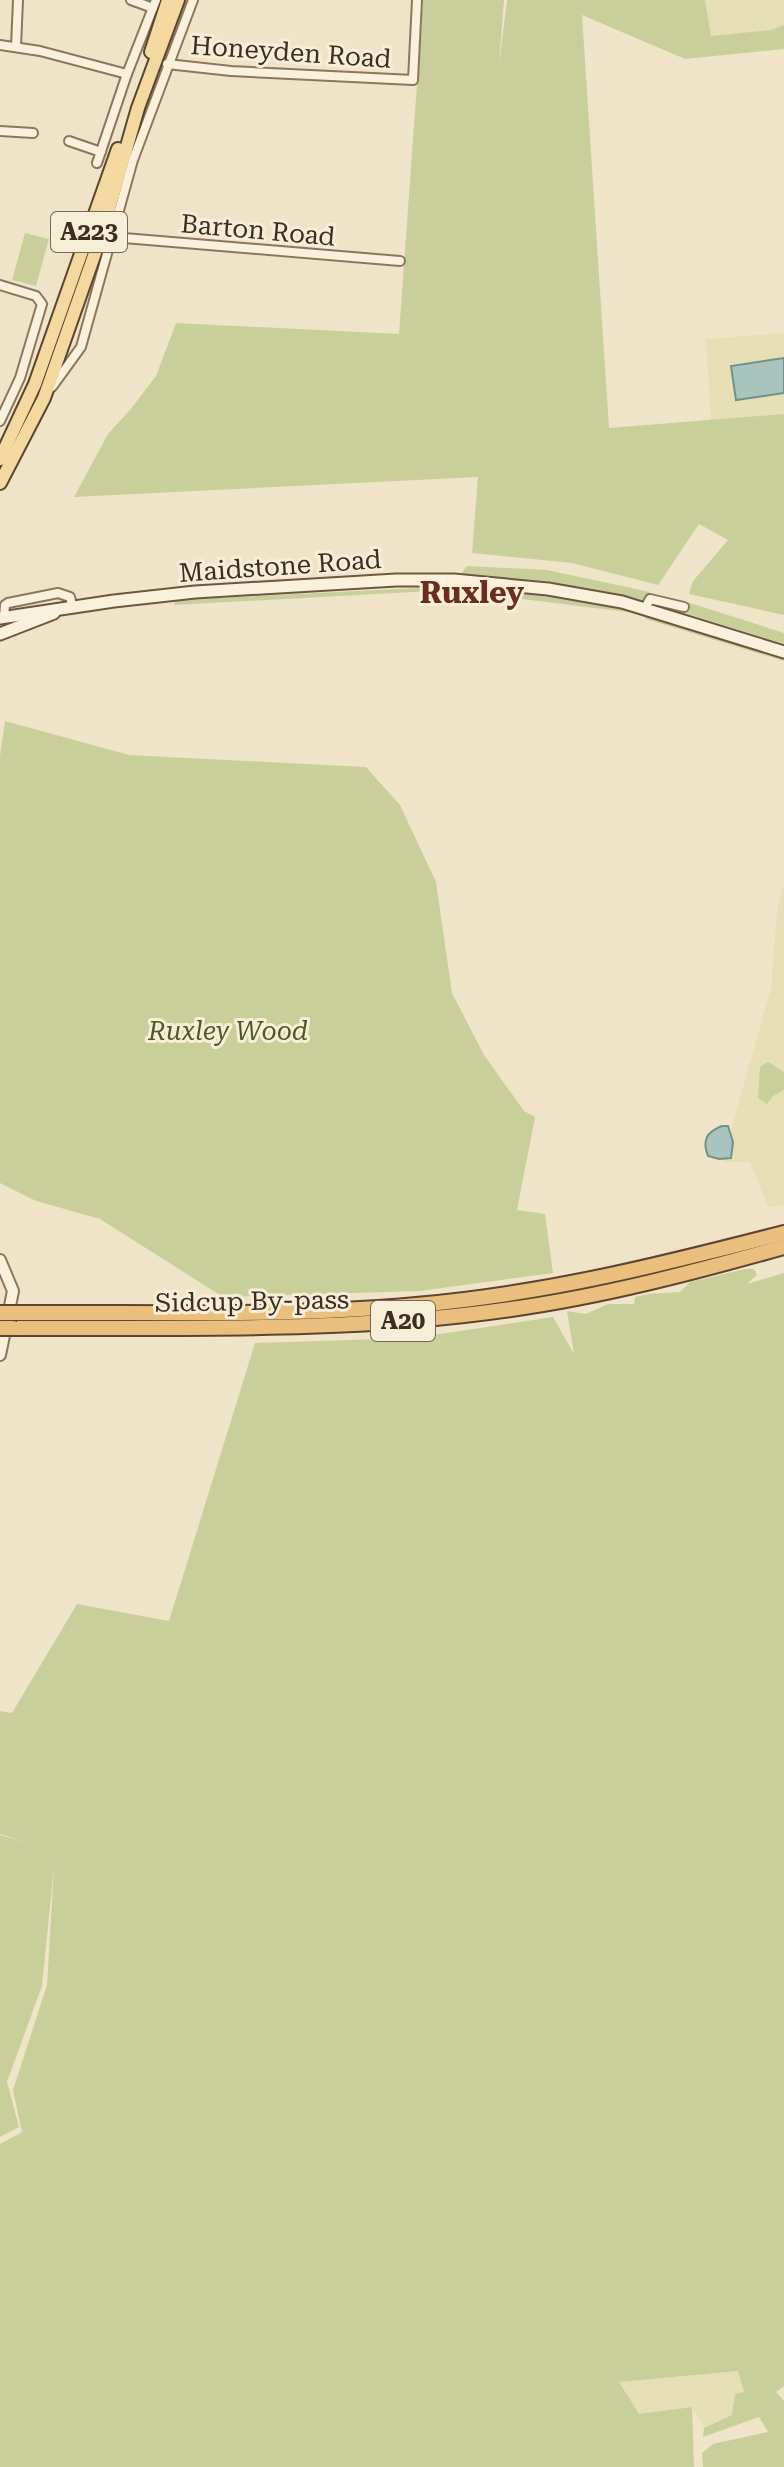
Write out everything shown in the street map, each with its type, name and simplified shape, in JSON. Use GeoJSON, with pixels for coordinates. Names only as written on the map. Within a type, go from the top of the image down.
{"type":"FeatureCollection","features":[{"type":"Feature","properties":{"kind":"highway","name":"Sidcup By-pass"},"geometry":{"type":"LineString","coordinates":[[10,1323],[415,1305],[511,1294],[605,1278],[784,1233]]}},
{"type":"Feature","properties":{"kind":"highway","name":"Sidcup By-pass"},"geometry":{"type":"LineString","coordinates":[[0,1313],[10,1323],[296,1326],[429,1319],[608,1293],[784,1247]]}},
{"type":"Feature","properties":{"kind":"main road","name":"A223"},"geometry":{"type":"LineString","coordinates":[[0,459],[35,384],[168,0]]}},
{"type":"Feature","properties":{"kind":"main road","name":"A223"},"geometry":{"type":"LineString","coordinates":[[0,483],[44,398],[82,292],[93,279],[103,254],[138,108],[178,0]]}},
{"type":"Feature","properties":{"kind":"main road","name":"Maidstone Road"},"geometry":{"type":"LineString","coordinates":[[2,618],[195,592],[426,580],[548,589],[645,608],[784,652]]}},
{"type":"Feature","properties":{"kind":"main road","name":"Maidstone Road"},"geometry":{"type":"LineString","coordinates":[[0,634],[59,610]]}},
{"type":"Feature","properties":{"kind":"street"},"geometry":{"type":"LineString","coordinates":[[16,47],[18,0]]}},
{"type":"Feature","properties":{"kind":"street"},"geometry":{"type":"LineString","coordinates":[[97,163],[154,4],[131,0]]}},
{"type":"Feature","properties":{"kind":"street"},"geometry":{"type":"LineString","coordinates":[[44,398],[81,347],[107,235],[167,64],[193,0]]}},
{"type":"Feature","properties":{"kind":"street","name":"Honeyden Road"},"geometry":{"type":"LineString","coordinates":[[167,64],[231,71],[413,80],[417,0]]}},
{"type":"Feature","properties":{"kind":"street"},"geometry":{"type":"LineString","coordinates":[[0,45],[127,74]]}},
{"type":"Feature","properties":{"kind":"street"},"geometry":{"type":"LineString","coordinates":[[0,131],[33,133]]}},
{"type":"Feature","properties":{"kind":"street"},"geometry":{"type":"LineString","coordinates":[[69,141],[101,152]]}},
{"type":"Feature","properties":{"kind":"street","name":"Barton Road"},"geometry":{"type":"LineString","coordinates":[[107,235],[400,261]]}},
{"type":"Feature","properties":{"kind":"street"},"geometry":{"type":"LineString","coordinates":[[0,285],[36,296],[42,303],[20,378],[0,421]]}},
{"type":"Feature","properties":{"kind":"street"},"geometry":{"type":"LineString","coordinates":[[2,618],[8,603],[58,593],[70,597],[73,608]]}},
{"type":"Feature","properties":{"kind":"street"},"geometry":{"type":"LineString","coordinates":[[645,608],[650,599],[684,607]]}},
{"type":"Feature","properties":{"kind":"street"},"geometry":{"type":"LineString","coordinates":[[0,1260],[13,1291],[0,1355]]}},
{"type":"Feature","properties":{"kind":"shaded area"},"geometry":{"type":"Polygon","coordinates":[[[705,0],[784,0],[784,25],[769,31],[711,36],[705,0]]]}},
{"type":"Feature","properties":{"kind":"shaded area"},"geometry":{"type":"Polygon","coordinates":[[[784,333],[784,414],[711,420],[706,339],[784,333]]]}},
{"type":"Feature","properties":{"kind":"shaded area"},"geometry":{"type":"Polygon","coordinates":[[[784,883],[784,1205],[768,1207],[750,1162],[722,1162],[771,988],[777,910],[784,883]]]}},
{"type":"Feature","properties":{"kind":"shaded area"},"geometry":{"type":"Polygon","coordinates":[[[738,2371],[744,2392],[732,2415],[704,2428],[692,2407],[639,2414],[618,2382],[738,2371]]]}},
{"type":"Feature","properties":{"kind":"green space"},"geometry":{"type":"Polygon","coordinates":[[[423,0],[504,0],[499,65],[507,0],[705,0],[711,36],[771,30],[784,25],[784,49],[685,59],[582,15],[609,428],[784,414],[784,615],[689,594],[693,581],[728,540],[699,524],[658,585],[572,563],[472,553],[478,477],[74,497],[108,434],[156,376],[176,323],[399,334],[423,0]]]}},
{"type":"Feature","properties":{"kind":"green space"},"geometry":{"type":"Polygon","coordinates":[[[25,233],[49,239],[36,286],[12,280],[25,233]]]}},
{"type":"Feature","properties":{"kind":"green space"},"geometry":{"type":"Polygon","coordinates":[[[467,566],[547,570],[650,592],[645,601],[544,581],[460,575],[467,566]]]}},
{"type":"Feature","properties":{"kind":"green space"},"geometry":{"type":"Polygon","coordinates":[[[440,587],[529,594],[618,608],[660,618],[701,630],[784,658],[784,661],[646,619],[643,614],[450,590],[174,605],[175,600],[440,587]]]}},
{"type":"Feature","properties":{"kind":"green space"},"geometry":{"type":"Polygon","coordinates":[[[687,602],[784,633],[784,644],[682,612],[687,602]]]}},
{"type":"Feature","properties":{"kind":"green space","name":"Ruxley Wood"},"geometry":{"type":"Polygon","coordinates":[[[5,721],[129,755],[366,767],[400,805],[436,882],[452,993],[484,1055],[524,1111],[535,1117],[517,1210],[545,1214],[553,1273],[420,1291],[223,1297],[100,1219],[36,1201],[0,1183],[0,756],[5,721]]]}},
{"type":"Feature","properties":{"kind":"green space"},"geometry":{"type":"Polygon","coordinates":[[[768,1062],[784,1072],[784,1090],[767,1104],[758,1098],[760,1067],[768,1062]]]}},
{"type":"Feature","properties":{"kind":"green space"},"geometry":{"type":"Polygon","coordinates":[[[754,1269],[757,1275],[747,1284],[784,1273],[784,2386],[776,2392],[784,2401],[784,2467],[703,2467],[702,2453],[713,2444],[768,2432],[759,2417],[703,2437],[704,2428],[732,2415],[735,2394],[744,2392],[738,2371],[619,2382],[639,2414],[692,2407],[694,2467],[0,2467],[0,2144],[22,2132],[13,2090],[47,1985],[54,1867],[42,1986],[7,2082],[19,2127],[0,2137],[0,1835],[25,1842],[0,1834],[0,1711],[12,1713],[77,1604],[169,1621],[255,1343],[413,1338],[553,1317],[574,1354],[567,1311],[586,1314],[608,1304],[634,1304],[635,1297],[680,1292],[690,1282],[754,1269]]]}},
{"type":"Feature","properties":{"kind":"water"},"geometry":{"type":"Polygon","coordinates":[[[784,358],[784,393],[736,400],[731,366],[784,358]]]}},
{"type":"Feature","properties":{"kind":"water"},"geometry":{"type":"Polygon","coordinates":[[[728,1126],[733,1142],[731,1158],[708,1156],[706,1151],[709,1134],[728,1126]]]}},
{"type":"Feature","properties":{"kind":"district","name":"Ruxley"},"geometry":{"type":"Point","coordinates":[472,592]}}]}
